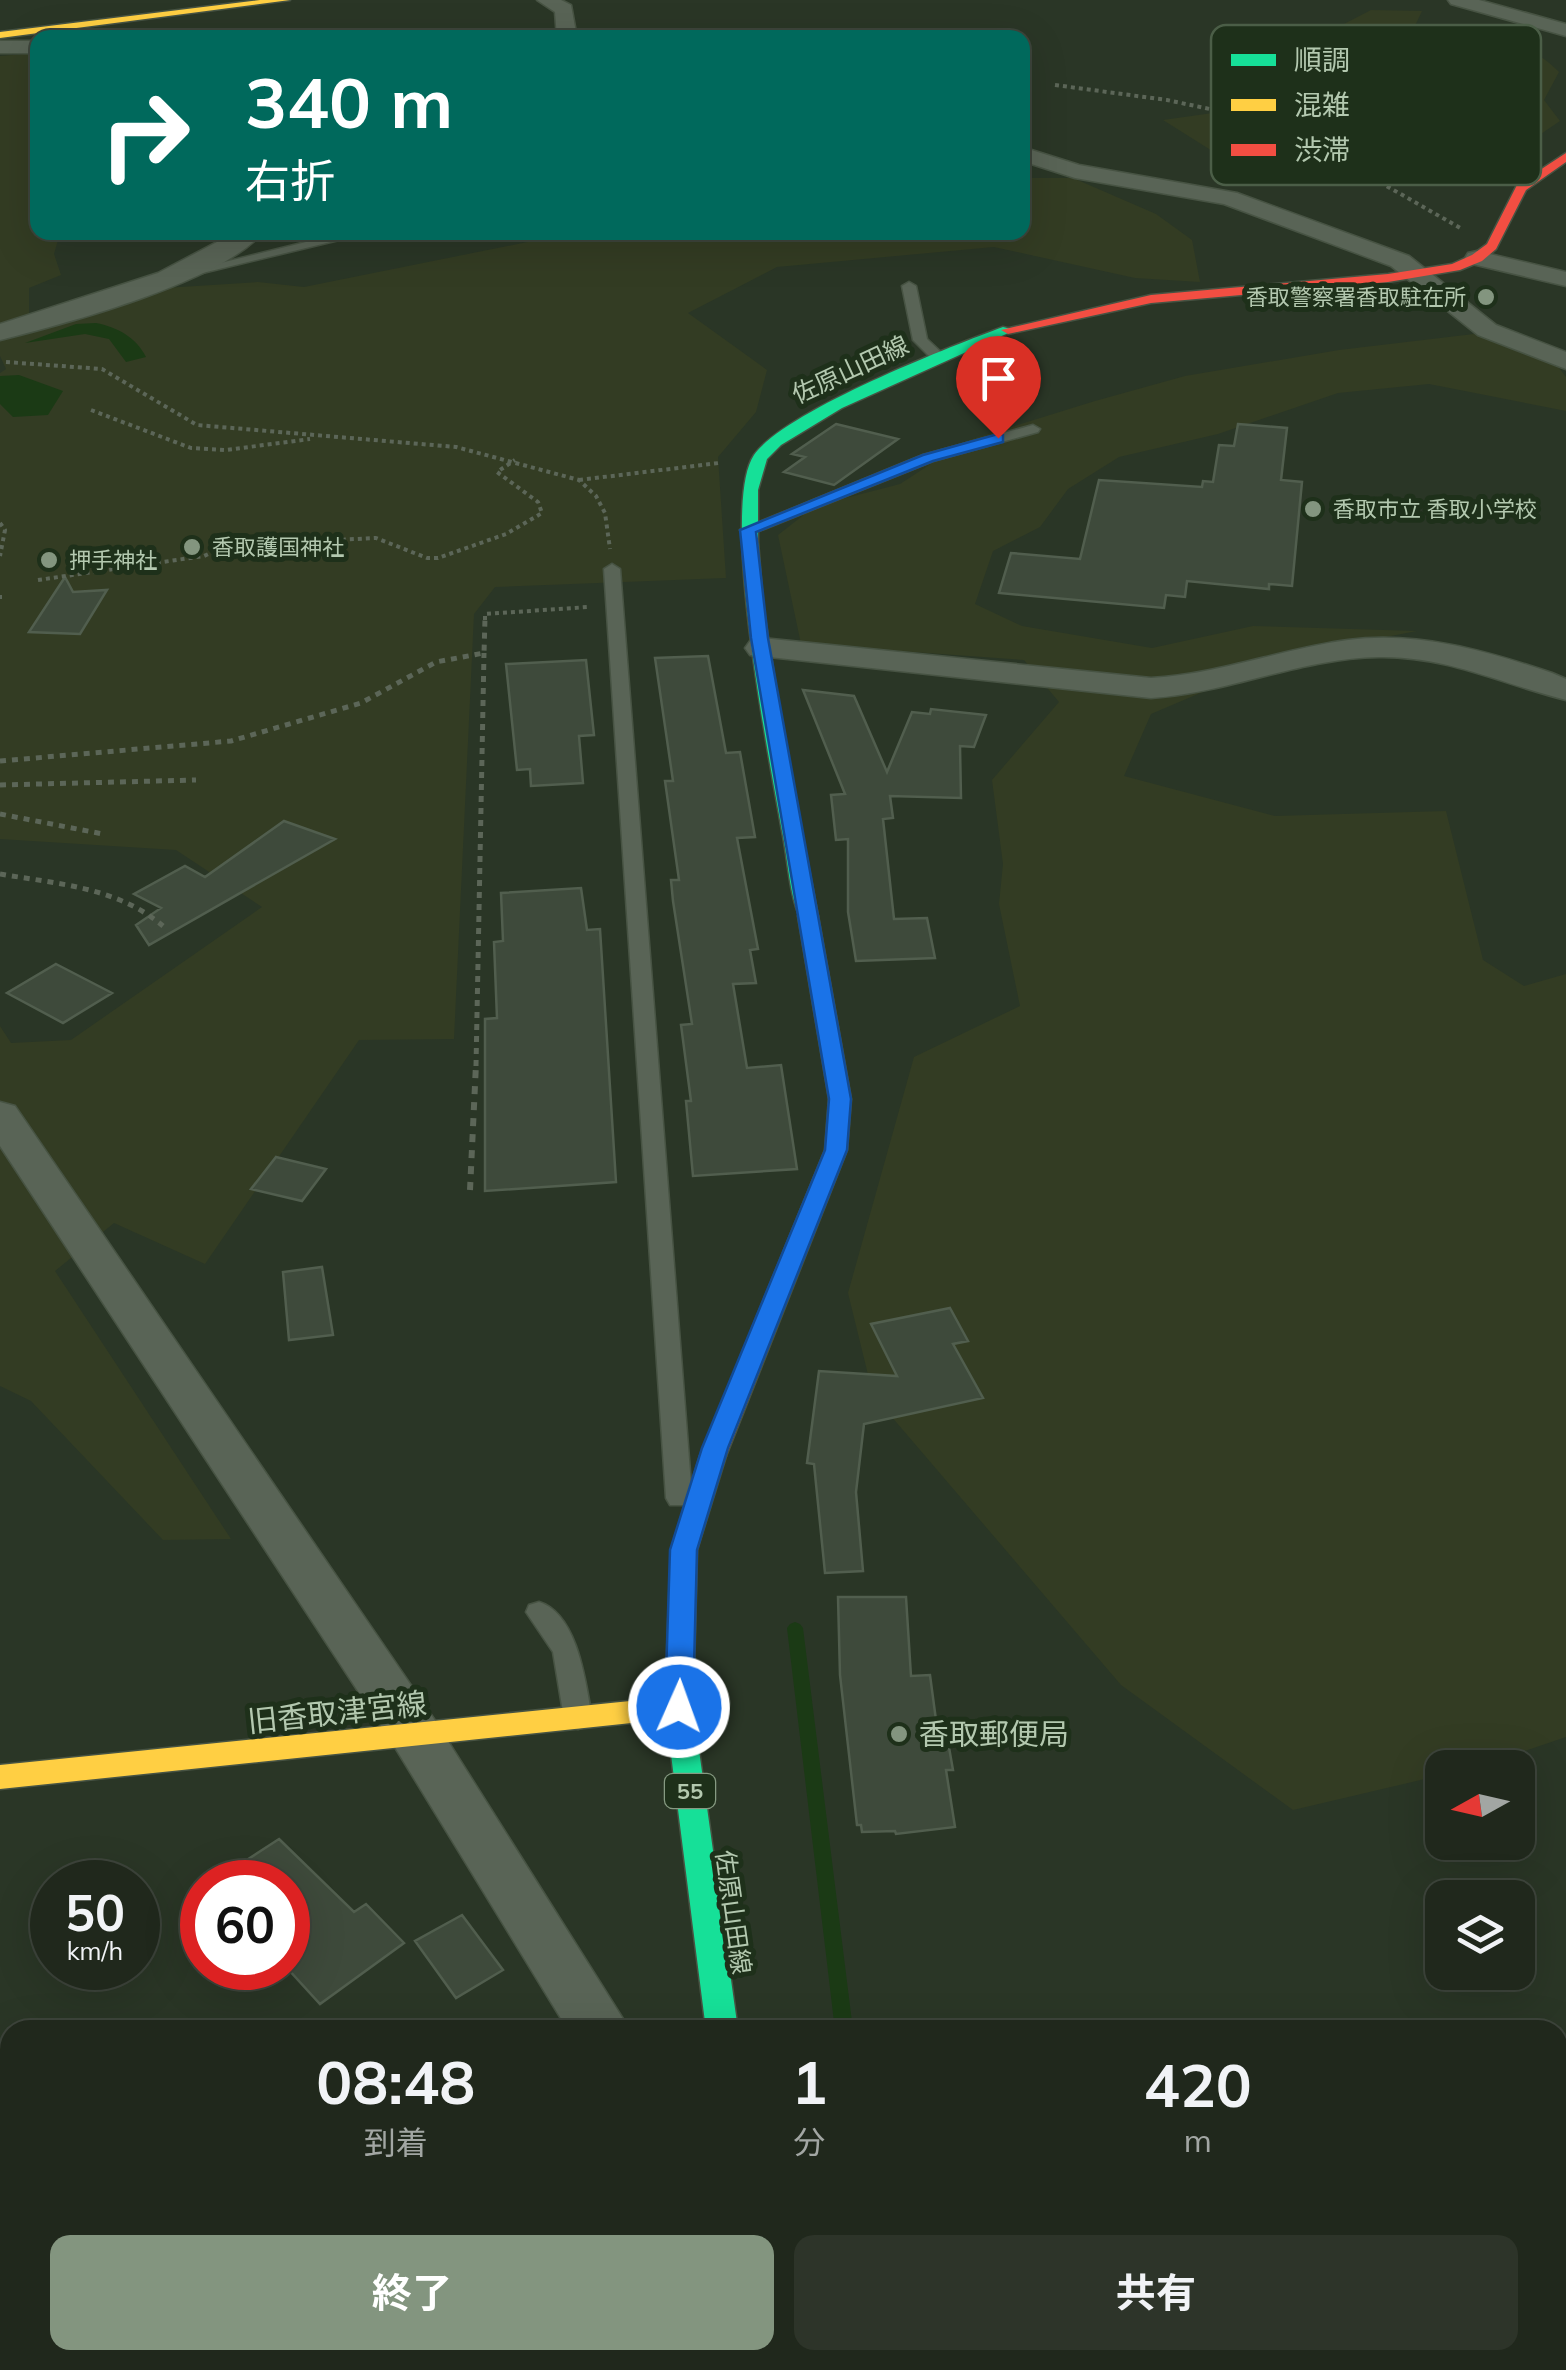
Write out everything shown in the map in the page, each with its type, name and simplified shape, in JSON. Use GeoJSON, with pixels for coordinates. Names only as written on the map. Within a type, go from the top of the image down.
{"type":"FeatureCollection","features":[{"type":"Feature","properties":{"kind":"main road"},"geometry":{"type":"LineString","coordinates":[[0,33],[285,0]]}},
{"type":"Feature","properties":{"kind":"main road"},"geometry":{"type":"LineString","coordinates":[[1541,174],[1566,157]]}},
{"type":"Feature","properties":{"kind":"main road"},"geometry":{"type":"LineString","coordinates":[[1485,252],[1525,185]]}},
{"type":"Feature","properties":{"kind":"main road","name":"佐原山田線"},"geometry":{"type":"LineString","coordinates":[[721,2020],[679,1707],[684,1550],[715,1448],[836,1150],[840,1099],[761,648],[748,530],[749,488],[760,458],[796,425],[939,358],[984,338],[1075,312],[1151,299],[1419,275],[1485,252]]}},
{"type":"Feature","properties":{"kind":"main road","name":"旧香取津宮線"},"geometry":{"type":"LineString","coordinates":[[0,1777],[679,1707]]}},
{"type":"Feature","properties":{"kind":"street"},"geometry":{"type":"LineString","coordinates":[[0,33],[234,0]]}},
{"type":"Feature","properties":{"kind":"street"},"geometry":{"type":"LineString","coordinates":[[547,0],[564,9],[565,30]]}},
{"type":"Feature","properties":{"kind":"street"},"geometry":{"type":"LineString","coordinates":[[1458,0],[1566,30]]}},
{"type":"Feature","properties":{"kind":"street"},"geometry":{"type":"LineString","coordinates":[[0,47],[30,47]]}},
{"type":"Feature","properties":{"kind":"street"},"geometry":{"type":"LineString","coordinates":[[1030,156],[1075,171],[1229,198],[1400,261],[1487,330],[1566,361]]}},
{"type":"Feature","properties":{"kind":"street"},"geometry":{"type":"LineString","coordinates":[[0,332],[158,280],[230,251],[243,240]]}},
{"type":"Feature","properties":{"kind":"street"},"geometry":{"type":"LineString","coordinates":[[1485,252],[1566,279]]}},
{"type":"Feature","properties":{"kind":"street"},"geometry":{"type":"LineString","coordinates":[[761,648],[1151,688],[1200,686],[1352,649],[1403,648],[1494,664],[1566,690]]}},
{"type":"Feature","properties":{"kind":"street"},"geometry":{"type":"LineString","coordinates":[[0,1116],[414,1734],[594,2020]]}},
{"type":"Feature","properties":{"kind":"lane"},"geometry":{"type":"LineString","coordinates":[[158,280],[331,240]]}},
{"type":"Feature","properties":{"kind":"lane"},"geometry":{"type":"LineString","coordinates":[[909,286],[920,340],[939,358]]}},
{"type":"Feature","properties":{"kind":"lane"},"geometry":{"type":"LineString","coordinates":[[748,530],[928,458],[1034,428]]}},
{"type":"Feature","properties":{"kind":"lane"},"geometry":{"type":"LineString","coordinates":[[612,565],[657,1229],[684,1550]]}},
{"type":"Feature","properties":{"kind":"lane"},"geometry":{"type":"LineString","coordinates":[[538,1612],[566,1650],[578,1718]]}},
{"type":"Feature","properties":{"kind":"path"},"geometry":{"type":"LineString","coordinates":[[1055,86],[1211,110]]}},
{"type":"Feature","properties":{"kind":"path"},"geometry":{"type":"LineString","coordinates":[[1376,185],[1485,252]]}},
{"type":"Feature","properties":{"kind":"path"},"geometry":{"type":"LineString","coordinates":[[0,362],[102,369],[197,424],[456,447],[578,480],[596,496],[604,513],[612,565]]}},
{"type":"Feature","properties":{"kind":"path"},"geometry":{"type":"LineString","coordinates":[[91,410],[191,448],[226,450],[326,437]]}},
{"type":"Feature","properties":{"kind":"path"},"geometry":{"type":"LineString","coordinates":[[578,480],[760,458]]}},
{"type":"Feature","properties":{"kind":"path"},"geometry":{"type":"LineString","coordinates":[[214,546],[376,538],[427,558],[445,557],[506,534],[542,513],[538,502],[497,472],[515,460]]}},
{"type":"Feature","properties":{"kind":"path"},"geometry":{"type":"LineString","coordinates":[[0,523],[5,530],[0,556]]}},
{"type":"Feature","properties":{"kind":"path"},"geometry":{"type":"LineString","coordinates":[[38,580],[204,556],[224,548]]}},
{"type":"Feature","properties":{"kind":"path"},"geometry":{"type":"LineString","coordinates":[[470,1190],[478,1031],[485,614],[617,604]]}},
{"type":"Feature","properties":{"kind":"path"},"geometry":{"type":"LineString","coordinates":[[0,761],[231,742],[361,703],[436,662],[484,653]]}},
{"type":"Feature","properties":{"kind":"path"},"geometry":{"type":"LineString","coordinates":[[0,785],[196,780]]}},
{"type":"Feature","properties":{"kind":"path"},"geometry":{"type":"LineString","coordinates":[[0,814],[103,834]]}},
{"type":"Feature","properties":{"kind":"path"},"geometry":{"type":"LineString","coordinates":[[0,874],[109,895],[129,902],[163,926]]}},
{"type":"Feature","properties":{"kind":"shaded area"},"geometry":{"type":"Polygon","coordinates":[[[1371,10],[1422,11],[1415,25],[1342,25],[1371,10]]]}},
{"type":"Feature","properties":{"kind":"shaded area"},"geometry":{"type":"Polygon","coordinates":[[[30,54],[30,240],[58,240],[54,254],[61,275],[29,288],[29,315],[164,288],[258,282],[304,287],[537,240],[1030,240],[1030,178],[1073,178],[1156,214],[1192,240],[1200,282],[1135,278],[994,247],[777,267],[688,313],[767,370],[756,412],[718,457],[726,578],[495,587],[474,614],[454,1039],[359,1040],[205,1264],[114,1223],[55,1271],[231,1539],[163,1540],[31,1401],[0,1386],[0,1026],[11,1043],[71,1040],[262,907],[176,850],[0,839],[0,373],[6,369],[0,356],[0,56],[30,54]]]}},
{"type":"Feature","properties":{"kind":"shaded area"},"geometry":{"type":"Polygon","coordinates":[[[1541,57],[1559,72],[1544,100],[1560,121],[1541,134],[1541,57]]]}},
{"type":"Feature","properties":{"kind":"shaded area"},"geometry":{"type":"Polygon","coordinates":[[[1211,113],[1211,150],[1163,120],[1211,113]]]}},
{"type":"Feature","properties":{"kind":"shaded area"},"geometry":{"type":"Polygon","coordinates":[[[96,323],[125,334],[146,357],[126,362],[109,339],[85,334],[25,343],[76,324],[96,323]]]}},
{"type":"Feature","properties":{"kind":"shaded area"},"geometry":{"type":"Polygon","coordinates":[[[1474,334],[1553,360],[1566,377],[1566,411],[1429,384],[1338,393],[1218,434],[1119,457],[1068,489],[1040,527],[993,551],[975,604],[1022,626],[1152,648],[1253,626],[1417,631],[1287,656],[1151,714],[1124,776],[1275,816],[1446,811],[1483,960],[1524,986],[1566,974],[1566,1737],[1528,1750],[1425,1750],[1425,1779],[1293,1810],[1121,1685],[873,1395],[848,1293],[914,1057],[1020,1006],[999,904],[1003,864],[992,780],[1059,702],[1024,660],[801,644],[778,535],[815,506],[900,484],[966,441],[1185,376],[1339,350],[1474,334]]]}},
{"type":"Feature","properties":{"kind":"shaded area"},"geometry":{"type":"Polygon","coordinates":[[[19,375],[63,391],[48,415],[13,417],[0,404],[0,376],[19,375]]]}},
{"type":"Feature","properties":{"kind":"building"},"geometry":{"type":"Polygon","coordinates":[[[836,424],[898,439],[834,485],[784,472],[805,457],[792,454],[836,424]]]}},
{"type":"Feature","properties":{"kind":"building"},"geometry":{"type":"Polygon","coordinates":[[[1238,424],[1287,428],[1281,480],[1302,482],[1292,586],[1269,584],[1269,589],[1187,581],[1185,597],[1166,595],[1164,608],[999,593],[1011,553],[1080,559],[1099,480],[1202,487],[1203,481],[1213,482],[1219,445],[1234,446],[1238,424]]]}},
{"type":"Feature","properties":{"kind":"building"},"geometry":{"type":"Polygon","coordinates":[[[65,577],[73,592],[107,590],[80,634],[29,632],[65,577]]]}},
{"type":"Feature","properties":{"kind":"building"},"geometry":{"type":"Polygon","coordinates":[[[708,656],[726,753],[740,752],[755,837],[737,838],[758,949],[750,950],[756,983],[733,984],[747,1068],[781,1065],[797,1169],[693,1176],[686,1101],[691,1101],[681,1025],[692,1024],[673,901],[671,880],[679,880],[665,781],[673,781],[655,658],[708,656]]]}},
{"type":"Feature","properties":{"kind":"building"},"geometry":{"type":"Polygon","coordinates":[[[586,660],[594,735],[579,736],[583,783],[531,786],[530,769],[517,770],[506,664],[586,660]]]}},
{"type":"Feature","properties":{"kind":"building"},"geometry":{"type":"Polygon","coordinates":[[[803,690],[854,696],[887,772],[912,712],[930,714],[931,709],[986,715],[974,747],[960,746],[961,798],[890,796],[893,818],[883,819],[894,919],[927,918],[935,958],[856,961],[848,912],[848,839],[836,840],[831,795],[845,794],[803,690]]]}},
{"type":"Feature","properties":{"kind":"building"},"geometry":{"type":"Polygon","coordinates":[[[284,821],[335,839],[149,945],[136,925],[161,908],[134,894],[185,866],[205,877],[284,821]]]}},
{"type":"Feature","properties":{"kind":"building"},"geometry":{"type":"Polygon","coordinates":[[[581,888],[587,930],[600,929],[616,1182],[485,1191],[485,1019],[497,1018],[494,942],[503,941],[501,893],[581,888]]]}},
{"type":"Feature","properties":{"kind":"building"},"geometry":{"type":"Polygon","coordinates":[[[56,964],[112,993],[63,1023],[7,993],[56,964]]]}},
{"type":"Feature","properties":{"kind":"building"},"geometry":{"type":"Polygon","coordinates":[[[276,1157],[326,1169],[302,1201],[251,1189],[276,1157]]]}},
{"type":"Feature","properties":{"kind":"building"},"geometry":{"type":"Polygon","coordinates":[[[322,1267],[333,1335],[289,1340],[283,1272],[322,1267]]]}},
{"type":"Feature","properties":{"kind":"building"},"geometry":{"type":"Polygon","coordinates":[[[950,1308],[968,1341],[953,1344],[983,1398],[864,1424],[856,1492],[863,1571],[825,1573],[814,1464],[807,1463],[819,1371],[897,1376],[871,1324],[950,1308]]]}},
{"type":"Feature","properties":{"kind":"building"},"geometry":{"type":"Polygon","coordinates":[[[838,1597],[906,1597],[911,1676],[930,1675],[936,1720],[944,1719],[953,1770],[946,1770],[955,1827],[896,1834],[862,1832],[861,1825],[857,1825],[840,1675],[838,1597]]]}},
{"type":"Feature","properties":{"kind":"building"},"geometry":{"type":"Polygon","coordinates":[[[279,1839],[301,1860],[247,1860],[279,1839]]]}},
{"type":"Feature","properties":{"kind":"building"},"geometry":{"type":"Polygon","coordinates":[[[310,1869],[354,1912],[366,1904],[404,1943],[320,2004],[307,1990],[310,1869]]]}},
{"type":"Feature","properties":{"kind":"building"},"geometry":{"type":"Polygon","coordinates":[[[462,1915],[503,1970],[456,1998],[415,1941],[462,1915]]]}},
{"type":"Feature","properties":{"kind":"waterway"},"geometry":{"type":"LineString","coordinates":[[795,1628],[843,2020]]}},
{"type":"Feature","properties":{"kind":"traffic: fast"},"geometry":{"type":"LineString","coordinates":[[808,916],[755,606],[751,490],[760,458],[776,442],[837,405],[952,351],[1008,330]]}},
{"type":"Feature","properties":{"kind":"traffic: fast"},"geometry":{"type":"LineString","coordinates":[[713,1456],[684,1550],[679,1707],[721,2020]]}},
{"type":"Feature","properties":{"kind":"traffic: slow"},"geometry":{"type":"LineString","coordinates":[[41,30],[285,0]]}},
{"type":"Feature","properties":{"kind":"traffic: slow"},"geometry":{"type":"LineString","coordinates":[[0,35],[30,31]]}},
{"type":"Feature","properties":{"kind":"traffic: slow"},"geometry":{"type":"LineString","coordinates":[[0,1777],[679,1707]]}},
{"type":"Feature","properties":{"kind":"traffic: jam"},"geometry":{"type":"LineString","coordinates":[[1541,174],[1566,157]]}},
{"type":"Feature","properties":{"kind":"traffic: jam"},"geometry":{"type":"LineString","coordinates":[[1008,330],[1151,299],[1388,278],[1455,267],[1477,258],[1492,246],[1525,185]]}},
{"type":"Feature","properties":{"kind":"traffic: jam"},"geometry":{"type":"LineString","coordinates":[[713,1456],[836,1150],[840,1099],[808,916]]}},
{"type":"Feature","properties":{"kind":"place","name":"香取警察署香取駐在所"},"geometry":{"type":"Point","coordinates":[1486,297]}},
{"type":"Feature","properties":{"kind":"place","name":"香取市立 香取小学校"},"geometry":{"type":"Point","coordinates":[1313,509]}},
{"type":"Feature","properties":{"kind":"place","name":"香取護国神社"},"geometry":{"type":"Point","coordinates":[192,547]}},
{"type":"Feature","properties":{"kind":"place","name":"押手神社"},"geometry":{"type":"Point","coordinates":[49,560]}},
{"type":"Feature","properties":{"kind":"place","name":"香取郵便局"},"geometry":{"type":"Point","coordinates":[899,1734]}},
{"type":"Feature","properties":{"kind":"route"},"geometry":{"type":"LineString","coordinates":[[679,1707],[684,1550],[715,1448],[836,1150],[840,1099],[759,638],[748,530],[928,458],[998,438]]}}]}
